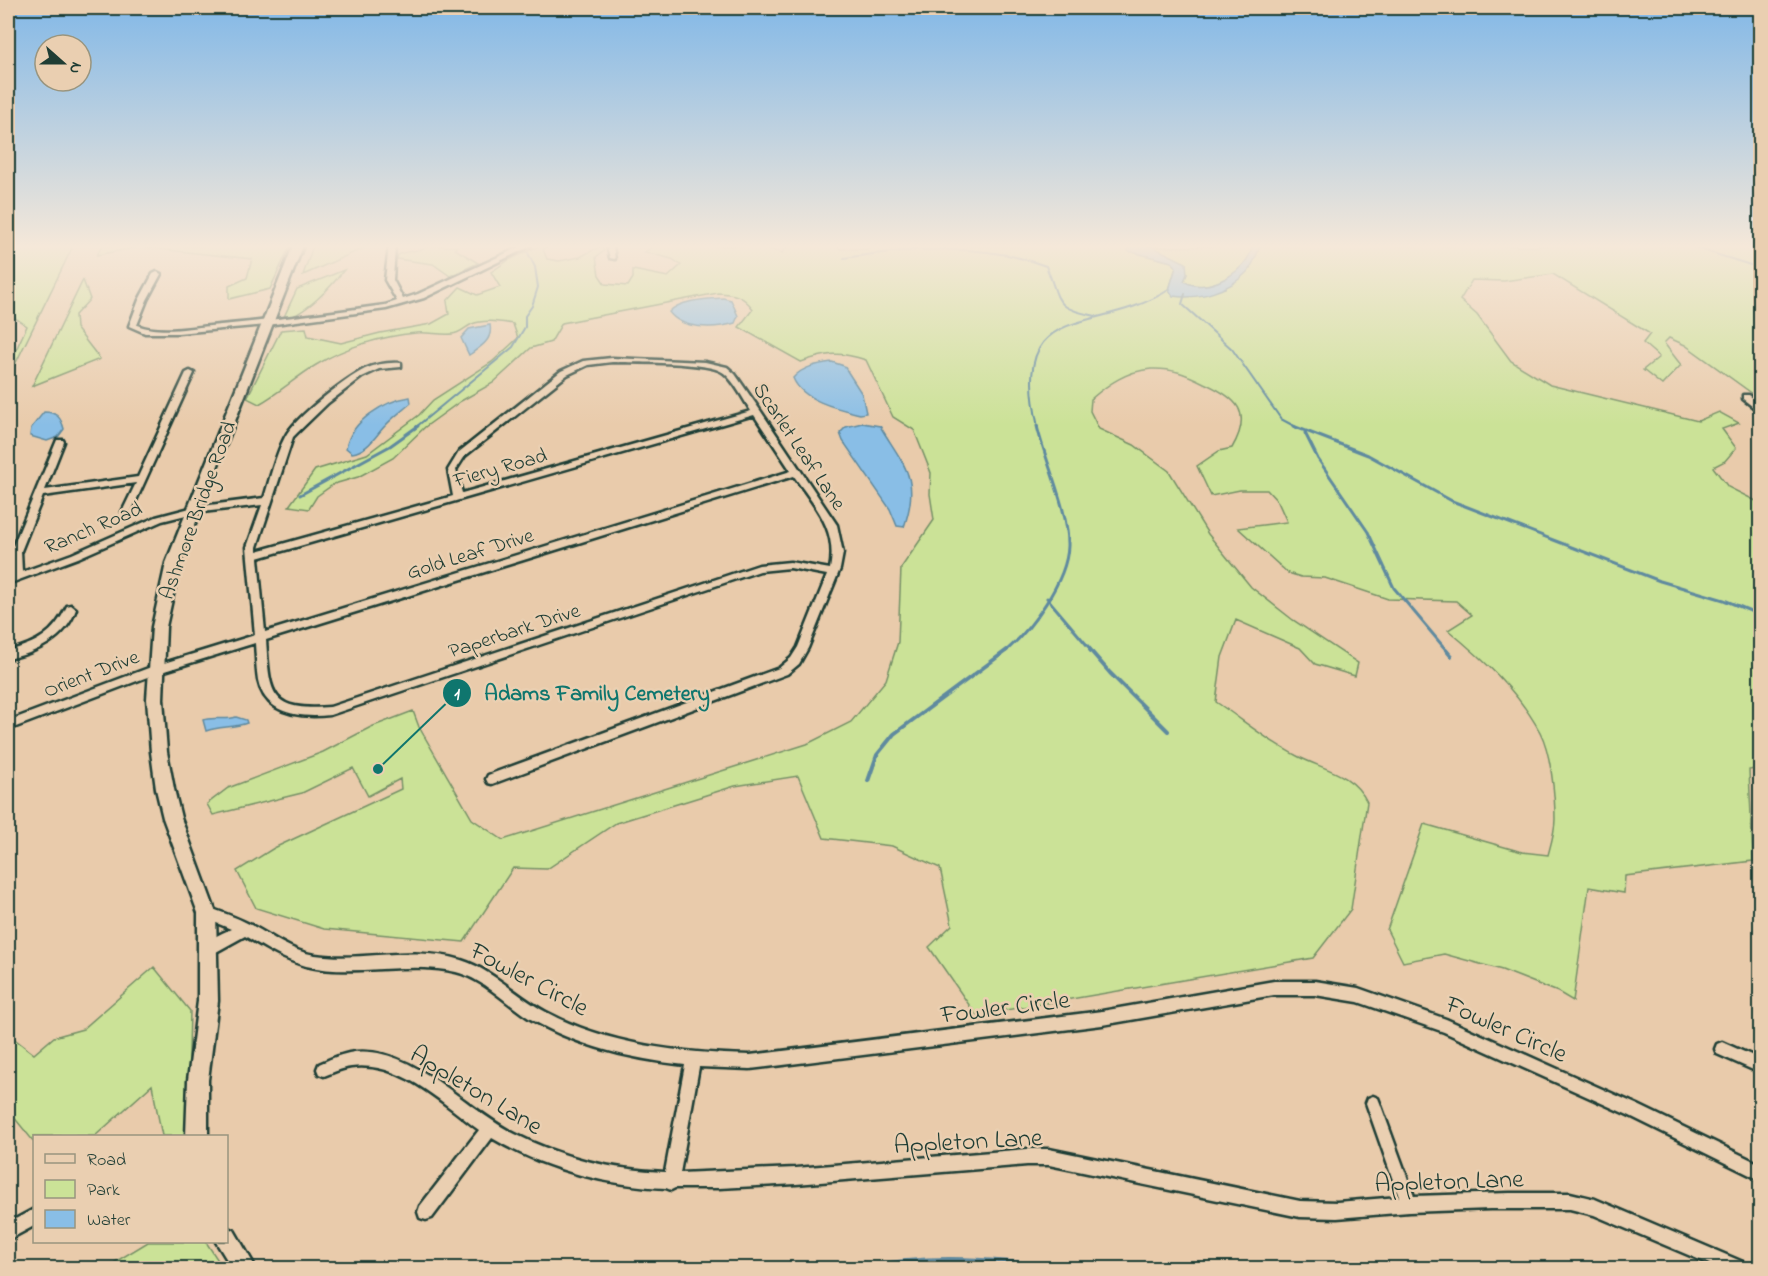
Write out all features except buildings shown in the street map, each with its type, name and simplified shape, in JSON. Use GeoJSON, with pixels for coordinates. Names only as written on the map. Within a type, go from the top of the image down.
{"type":"FeatureCollection","features":[{"type":"Feature","properties":{"kind":"main road","name":"Ashmore Bridge Road"},"geometry":{"type":"LineString","coordinates":[[197,1135],[198,1080],[208,1001],[207,913],[172,818],[165,789],[159,752],[155,669],[159,627],[167,584],[274,306]]}},
{"type":"Feature","properties":{"kind":"main road"},"geometry":{"type":"LineString","coordinates":[[228,1241],[245,1269]]}},
{"type":"Feature","properties":{"kind":"street"},"geometry":{"type":"LineString","coordinates":[[140,306],[133,326],[145,331],[165,332],[267,323],[388,306]]}},
{"type":"Feature","properties":{"kind":"street","name":"Scarlet Leaf Lane"},"geometry":{"type":"LineString","coordinates":[[458,497],[452,470],[462,454],[564,373],[586,363],[612,360],[710,365],[732,376],[757,412],[835,532],[838,553],[833,573],[803,648],[795,661],[783,670],[492,780]]}},
{"type":"Feature","properties":{"kind":"street","name":"Paperbark Drive"},"geometry":{"type":"LineString","coordinates":[[398,365],[387,365],[365,372],[298,425],[289,437],[252,547],[266,688],[275,702],[281,706],[298,711],[330,711],[759,568],[790,565],[833,573]]}},
{"type":"Feature","properties":{"kind":"street"},"geometry":{"type":"LineString","coordinates":[[127,512],[190,374]]}},
{"type":"Feature","properties":{"kind":"street"},"geometry":{"type":"LineString","coordinates":[[1746,397],[1761,408]]}},
{"type":"Feature","properties":{"kind":"street","name":"Fiery Road"},"geometry":{"type":"LineString","coordinates":[[252,556],[757,412]]}},
{"type":"Feature","properties":{"kind":"street"},"geometry":{"type":"LineString","coordinates":[[12,579],[16,551],[60,442]]}},
{"type":"Feature","properties":{"kind":"street","name":"Gold Leaf Drive"},"geometry":{"type":"LineString","coordinates":[[155,669],[796,472]]}},
{"type":"Feature","properties":{"kind":"street"},"geometry":{"type":"LineString","coordinates":[[39,494],[143,479]]}},
{"type":"Feature","properties":{"kind":"street","name":"Ranch Road"},"geometry":{"type":"LineString","coordinates":[[12,579],[99,546],[150,522],[194,510],[268,501]]}},
{"type":"Feature","properties":{"kind":"street"},"geometry":{"type":"LineString","coordinates":[[8,655],[30,648],[50,636],[65,623],[71,609]]}},
{"type":"Feature","properties":{"kind":"street","name":"Orient Drive"},"geometry":{"type":"LineString","coordinates":[[8,726],[155,669]]}},
{"type":"Feature","properties":{"kind":"street","name":"Fowler Circle"},"geometry":{"type":"LineString","coordinates":[[207,913],[246,929],[286,953],[311,961],[334,963],[393,960],[456,965],[478,973],[529,1011],[562,1027],[636,1050],[693,1060],[750,1062],[1112,1017],[1274,988],[1325,989],[1358,994],[1446,1026],[1633,1110],[1761,1172]]}},
{"type":"Feature","properties":{"kind":"street"},"geometry":{"type":"LineString","coordinates":[[207,951],[221,941],[246,929]]}},
{"type":"Feature","properties":{"kind":"street"},"geometry":{"type":"LineString","coordinates":[[1722,1049],[1761,1066]]}},
{"type":"Feature","properties":{"kind":"street","name":"Appleton Lane"},"geometry":{"type":"LineString","coordinates":[[324,1069],[354,1058],[377,1059],[422,1079],[489,1128],[539,1155],[571,1166],[626,1178],[671,1182],[757,1178],[1049,1157],[1267,1201],[1277,1205],[1340,1209],[1408,1204],[1570,1201],[1596,1207],[1737,1269]]}},
{"type":"Feature","properties":{"kind":"street"},"geometry":{"type":"LineString","coordinates":[[671,1182],[693,1060]]}},
{"type":"Feature","properties":{"kind":"street"},"geometry":{"type":"LineString","coordinates":[[1373,1103],[1408,1204]]}},
{"type":"Feature","properties":{"kind":"street"},"geometry":{"type":"LineString","coordinates":[[426,1212],[489,1128]]}},
{"type":"Feature","properties":{"kind":"street"},"geometry":{"type":"LineString","coordinates":[[8,1232],[33,1218]]}},
{"type":"Feature","properties":{"kind":"green space"},"geometry":{"type":"Polygon","coordinates":[[[8,306],[44,306],[8,379],[8,356],[15,352],[27,326],[8,313],[8,306]]]}},
{"type":"Feature","properties":{"kind":"green space"},"geometry":{"type":"Polygon","coordinates":[[[71,306],[84,306],[75,315],[76,328],[100,359],[32,386],[71,306]]]}},
{"type":"Feature","properties":{"kind":"green space"},"geometry":{"type":"Polygon","coordinates":[[[289,306],[310,306],[291,317],[283,319],[289,306]]]}},
{"type":"Feature","properties":{"kind":"green space"},"geometry":{"type":"Polygon","coordinates":[[[448,306],[653,306],[562,323],[551,342],[531,348],[493,383],[461,401],[425,427],[393,458],[358,477],[334,484],[317,496],[309,509],[289,506],[315,470],[367,454],[419,415],[433,400],[492,362],[518,338],[513,324],[487,321],[472,324],[455,334],[416,333],[377,340],[327,359],[259,404],[247,398],[281,330],[306,328],[308,336],[341,343],[431,324],[449,314],[448,306]]]}},
{"type":"Feature","properties":{"kind":"green space"},"geometry":{"type":"Polygon","coordinates":[[[750,306],[1466,306],[1477,315],[1511,361],[1550,385],[1698,421],[1719,412],[1739,423],[1722,429],[1736,448],[1725,461],[1713,467],[1728,487],[1760,503],[1760,768],[1749,770],[1753,861],[1625,876],[1624,893],[1589,887],[1573,1001],[1558,992],[1502,970],[1444,954],[1403,962],[1387,930],[1424,824],[1522,852],[1548,855],[1553,837],[1555,809],[1552,774],[1544,741],[1531,717],[1510,689],[1487,664],[1448,630],[1472,615],[1456,601],[1388,599],[1325,578],[1301,577],[1288,573],[1238,528],[1287,522],[1278,502],[1267,490],[1240,490],[1211,496],[1197,466],[1219,451],[1232,448],[1241,425],[1238,408],[1225,394],[1191,377],[1179,372],[1151,369],[1134,372],[1118,379],[1091,399],[1090,411],[1099,429],[1134,445],[1169,471],[1208,534],[1251,587],[1293,620],[1358,663],[1355,676],[1315,664],[1300,648],[1236,620],[1222,657],[1216,702],[1288,751],[1346,778],[1361,792],[1367,802],[1351,909],[1313,958],[976,1015],[929,947],[952,925],[940,868],[892,846],[824,838],[798,776],[735,786],[616,823],[547,869],[513,868],[464,942],[324,929],[256,908],[237,871],[274,848],[401,789],[400,779],[368,796],[353,768],[302,793],[213,815],[207,804],[228,788],[323,752],[371,727],[413,711],[419,727],[472,819],[503,840],[807,744],[851,722],[886,680],[898,642],[901,568],[934,520],[930,494],[931,473],[914,430],[893,417],[866,360],[833,354],[801,362],[739,327],[753,309],[750,306]]]}},
{"type":"Feature","properties":{"kind":"green space"},"geometry":{"type":"Polygon","coordinates":[[[1604,306],[1760,306],[1760,399],[1685,345],[1669,338],[1664,343],[1681,365],[1662,385],[1643,370],[1659,357],[1643,343],[1650,334],[1604,306]]]}},
{"type":"Feature","properties":{"kind":"green space"},"geometry":{"type":"Polygon","coordinates":[[[154,967],[190,1011],[187,1135],[162,1135],[152,1085],[96,1135],[33,1135],[33,1141],[8,1110],[8,1034],[34,1054],[54,1037],[83,1029],[154,967]]]}},
{"type":"Feature","properties":{"kind":"green space"},"geometry":{"type":"Polygon","coordinates":[[[146,1243],[207,1243],[223,1268],[105,1268],[146,1243]]]}},
{"type":"Feature","properties":{"kind":"water"},"geometry":{"type":"Polygon","coordinates":[[[678,306],[733,306],[738,316],[735,323],[709,327],[690,325],[675,318],[669,312],[678,306]]]}},
{"type":"Feature","properties":{"kind":"water"},"geometry":{"type":"Polygon","coordinates":[[[490,325],[488,339],[469,355],[461,338],[469,329],[490,325]]]}},
{"type":"Feature","properties":{"kind":"water"},"geometry":{"type":"Polygon","coordinates":[[[832,362],[844,366],[862,394],[866,413],[842,410],[822,403],[804,393],[793,378],[806,369],[832,362]]]}},
{"type":"Feature","properties":{"kind":"water"},"geometry":{"type":"Polygon","coordinates":[[[410,397],[411,403],[367,446],[352,453],[346,448],[354,429],[370,414],[390,403],[410,397]]]}},
{"type":"Feature","properties":{"kind":"water"},"geometry":{"type":"Polygon","coordinates":[[[44,412],[57,416],[64,429],[58,437],[47,441],[30,436],[31,428],[44,412]]]}},
{"type":"Feature","properties":{"kind":"water"},"geometry":{"type":"Polygon","coordinates":[[[862,423],[880,426],[903,463],[910,484],[911,496],[904,527],[897,526],[890,509],[843,441],[840,433],[846,427],[862,423]]]}},
{"type":"Feature","properties":{"kind":"water"},"geometry":{"type":"Polygon","coordinates":[[[236,717],[246,720],[247,723],[206,731],[203,720],[211,718],[236,717]]]}},
{"type":"Feature","properties":{"kind":"waterway"},"geometry":{"type":"LineString","coordinates":[[416,427],[513,347],[525,327],[525,316],[532,306]]}},
{"type":"Feature","properties":{"kind":"waterway"},"geometry":{"type":"LineString","coordinates":[[1065,306],[1072,310],[1096,316]]}},
{"type":"Feature","properties":{"kind":"waterway"},"geometry":{"type":"LineString","coordinates":[[1038,427],[1032,385],[1036,357],[1047,338],[1065,327],[1137,306]]}},
{"type":"Feature","properties":{"kind":"waterway"},"geometry":{"type":"LineString","coordinates":[[1184,306],[1232,349],[1281,419],[1296,427]]}},
{"type":"Feature","properties":{"kind":"waterway"},"geometry":{"type":"LineString","coordinates":[[300,495],[390,446],[418,426]]}},
{"type":"Feature","properties":{"kind":"waterway"},"geometry":{"type":"LineString","coordinates":[[1037,426],[1065,517],[1068,546],[1061,574],[1048,599]]}},
{"type":"Feature","properties":{"kind":"waterway"},"geometry":{"type":"LineString","coordinates":[[1293,426],[1368,455],[1452,501],[1660,581],[1724,600],[1760,615]]}},
{"type":"Feature","properties":{"kind":"waterway"},"geometry":{"type":"LineString","coordinates":[[1305,433],[1318,459],[1368,532],[1394,588],[1447,651]]}},
{"type":"Feature","properties":{"kind":"waterway"},"geometry":{"type":"LineString","coordinates":[[1006,651],[1026,630],[1048,599]]}},
{"type":"Feature","properties":{"kind":"waterway"},"geometry":{"type":"LineString","coordinates":[[1048,599],[1092,651]]}},
{"type":"Feature","properties":{"kind":"waterway"},"geometry":{"type":"LineString","coordinates":[[868,781],[877,755],[894,734],[1007,650]]}},
{"type":"Feature","properties":{"kind":"waterway"},"geometry":{"type":"LineString","coordinates":[[1090,650],[1168,731]]}},
{"type":"Feature","properties":{"kind":"waterway"},"geometry":{"type":"LineString","coordinates":[[1446,650],[1451,656]]}},
{"type":"Feature","properties":{"kind":"waterway"},"geometry":{"type":"LineString","coordinates":[[861,1268],[887,1263],[938,1259],[1068,1268]]}},
{"type":"Feature","properties":{"kind":"place","name":"Adams Family Cemetery"},"geometry":{"type":"Point","coordinates":[378,769]}}]}
